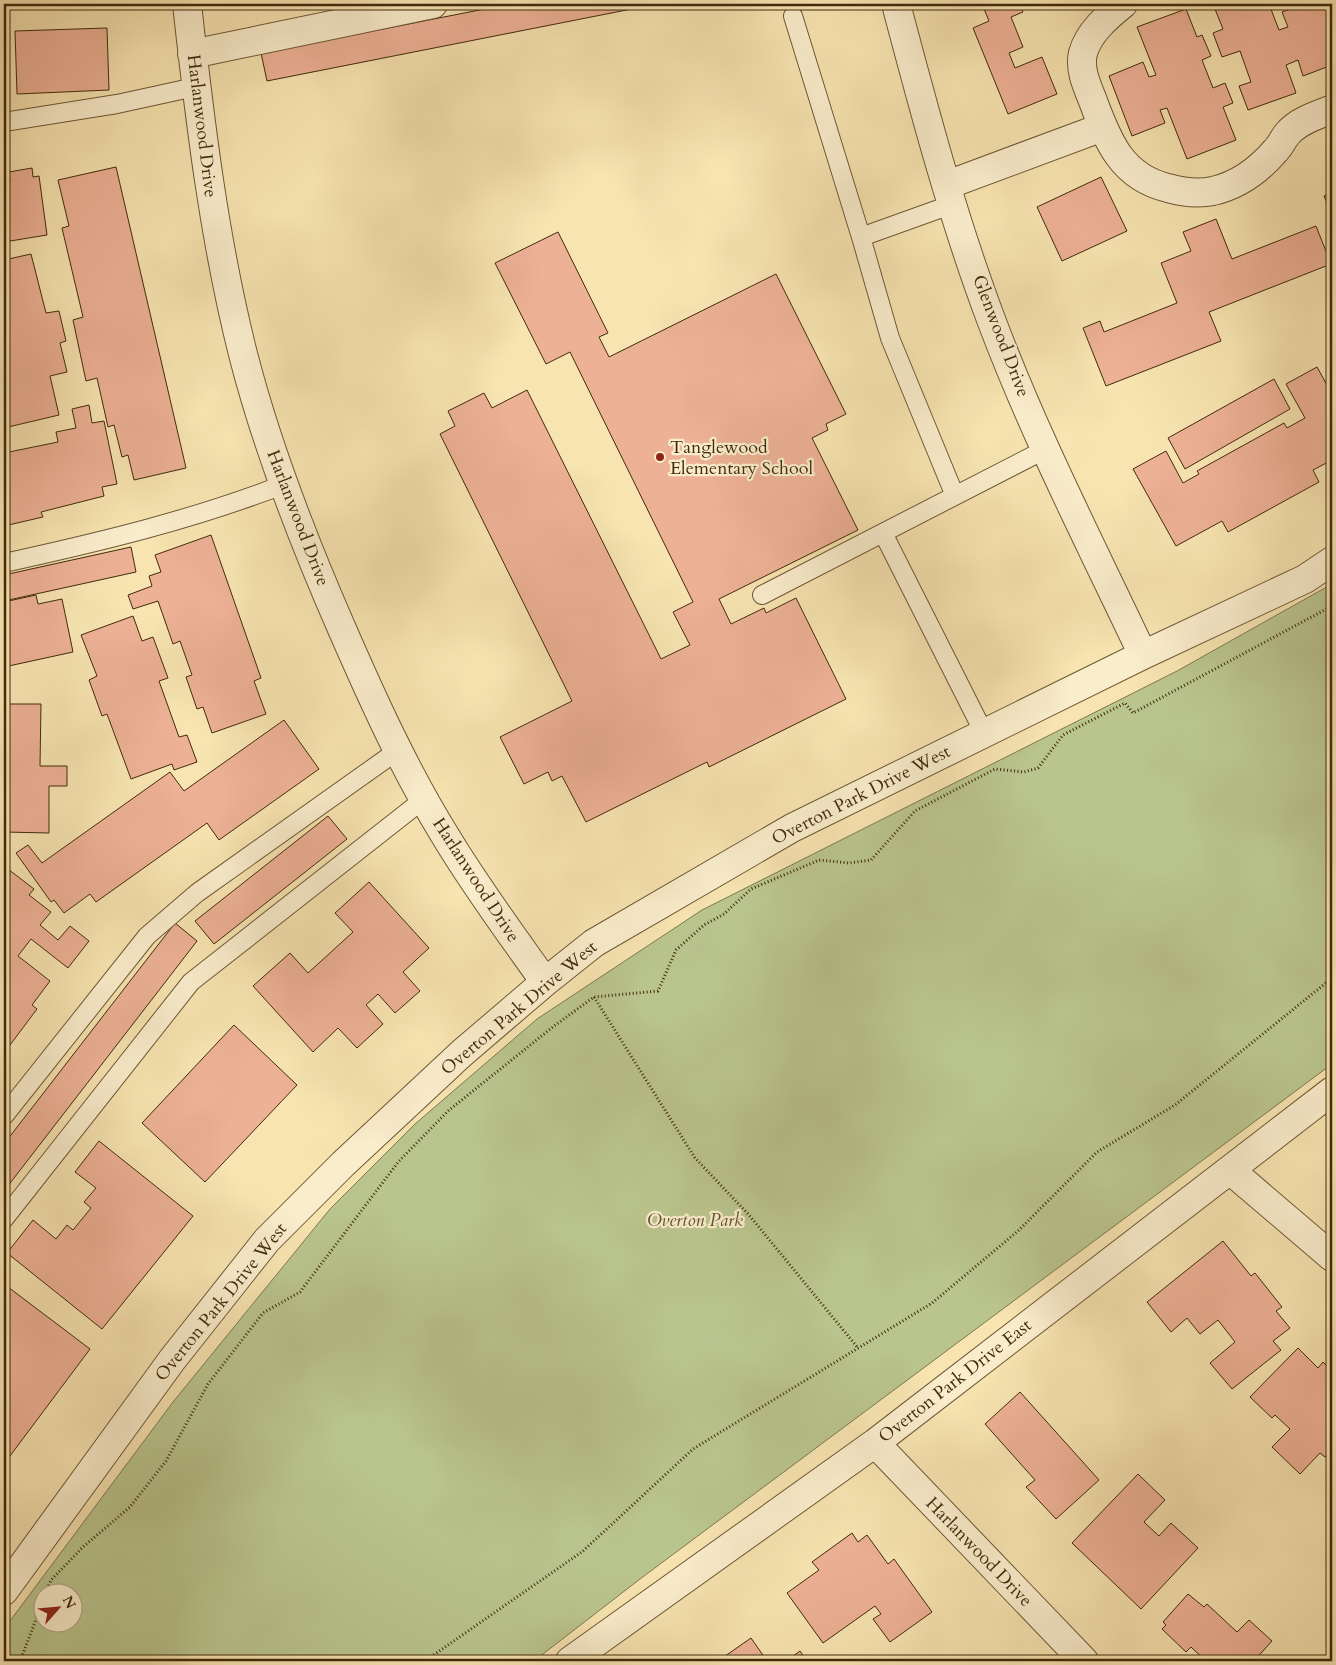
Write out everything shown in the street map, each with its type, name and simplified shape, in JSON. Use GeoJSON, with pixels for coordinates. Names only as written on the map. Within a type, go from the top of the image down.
{"type":"FeatureCollection","features":[{"type":"Feature","properties":{"kind":"street","name":"Harlanwood Drive"},"geometry":{"type":"LineString","coordinates":[[187,4],[195,87],[208,180],[239,335],[265,428],[304,540],[397,751],[444,836],[545,982]]}},
{"type":"Feature","properties":{"kind":"street"},"geometry":{"type":"LineString","coordinates":[[192,54],[429,4]]}},
{"type":"Feature","properties":{"kind":"street","name":"Glenwood Drive"},"geometry":{"type":"LineString","coordinates":[[896,4],[950,194],[992,322],[1046,450],[1142,655]]}},
{"type":"Feature","properties":{"kind":"street"},"geometry":{"type":"LineString","coordinates":[[1123,4],[1105,19],[1090,38],[1083,54],[1083,76],[1103,127],[1118,155],[1132,172],[1152,184],[1183,192],[1212,191],[1241,181],[1260,167],[1289,131],[1304,121],[1332,109]]}},
{"type":"Feature","properties":{"kind":"street"},"geometry":{"type":"LineString","coordinates":[[950,194],[1103,127]]}},
{"type":"Feature","properties":{"kind":"street","name":"Overton Park Drive West"},"geometry":{"type":"LineString","coordinates":[[4,1591],[172,1360],[267,1240],[343,1164],[462,1053],[594,943],[792,828],[1142,655],[1305,579],[1332,561]]}},
{"type":"Feature","properties":{"kind":"street","name":"Overton Park Drive East"},"geometry":{"type":"LineString","coordinates":[[570,1661],[875,1443],[1332,1091]]}},
{"type":"Feature","properties":{"kind":"street"},"geometry":{"type":"LineString","coordinates":[[1230,1170],[1332,1257]]}},
{"type":"Feature","properties":{"kind":"street","name":"Harlanwood Drive"},"geometry":{"type":"LineString","coordinates":[[875,1443],[1084,1661]]}},
{"type":"Feature","properties":{"kind":"lane"},"geometry":{"type":"LineString","coordinates":[[793,16],[890,338],[955,496]]}},
{"type":"Feature","properties":{"kind":"lane"},"geometry":{"type":"LineString","coordinates":[[4,122],[117,104],[195,87]]}},
{"type":"Feature","properties":{"kind":"lane"},"geometry":{"type":"LineString","coordinates":[[861,237],[950,194]]}},
{"type":"Feature","properties":{"kind":"lane"},"geometry":{"type":"LineString","coordinates":[[762,594],[1046,450]]}},
{"type":"Feature","properties":{"kind":"lane"},"geometry":{"type":"LineString","coordinates":[[4,563],[128,536],[224,508],[285,484]]}},
{"type":"Feature","properties":{"kind":"lane"},"geometry":{"type":"LineString","coordinates":[[883,533],[984,733]]}},
{"type":"Feature","properties":{"kind":"lane"},"geometry":{"type":"LineString","coordinates":[[4,1116],[147,936],[197,893],[397,751]]}},
{"type":"Feature","properties":{"kind":"lane"},"geometry":{"type":"LineString","coordinates":[[4,1219],[191,982],[424,798]]}},
{"type":"Feature","properties":{"kind":"path"},"geometry":{"type":"LineString","coordinates":[[50,1582],[83,1547],[130,1507],[166,1461],[208,1384],[264,1313],[300,1292],[399,1161],[448,1111],[554,1026],[594,997],[658,991],[676,950],[704,925],[724,914],[751,889],[819,860],[849,863],[871,860],[892,839],[915,811],[995,769],[1024,772],[1038,768],[1063,735],[1125,703],[1133,713],[1332,606]]}},
{"type":"Feature","properties":{"kind":"path"},"geometry":{"type":"LineString","coordinates":[[425,1661],[583,1551],[694,1449],[932,1303],[1019,1230],[1097,1152],[1176,1105],[1332,978]]}},
{"type":"Feature","properties":{"kind":"path"},"geometry":{"type":"LineString","coordinates":[[594,997],[695,1158],[749,1215],[858,1348]]}},
{"type":"Feature","properties":{"kind":"path"},"geometry":{"type":"LineString","coordinates":[[20,1661],[32,1630]]}},
{"type":"Feature","properties":{"kind":"green space","name":"Overton Park"},"geometry":{"type":"Polygon","coordinates":[[[1332,584],[1332,1064],[640,1579],[534,1661],[4,1661],[4,1629],[32,1591],[32,1632],[82,1632],[82,1582],[39,1582],[173,1402],[330,1209],[415,1124],[537,1019],[702,910],[1177,671],[1332,584]]]}},
{"type":"Feature","properties":{"kind":"building"},"geometry":{"type":"Polygon","coordinates":[[[510,4],[657,4],[267,81],[261,53],[510,4]]]}},
{"type":"Feature","properties":{"kind":"building"},"geometry":{"type":"Polygon","coordinates":[[[982,4],[1020,4],[1023,12],[1011,17],[1023,47],[1009,53],[1015,68],[1042,57],[1057,94],[1008,114],[973,28],[989,21],[982,4]]]}},
{"type":"Feature","properties":{"kind":"building"},"geometry":{"type":"Polygon","coordinates":[[[1213,4],[1269,4],[1279,30],[1288,27],[1282,12],[1305,4],[1332,4],[1332,65],[1303,76],[1298,60],[1286,65],[1296,93],[1248,110],[1239,86],[1251,82],[1240,51],[1222,57],[1213,33],[1223,29],[1213,4]]]}},
{"type":"Feature","properties":{"kind":"building"},"geometry":{"type":"Polygon","coordinates":[[[1186,9],[1197,37],[1202,35],[1211,56],[1202,60],[1213,88],[1225,83],[1233,103],[1223,107],[1236,140],[1187,159],[1167,108],[1160,110],[1165,123],[1132,136],[1109,76],[1143,62],[1149,77],[1156,75],[1137,27],[1186,9]]]}},
{"type":"Feature","properties":{"kind":"building"},"geometry":{"type":"Polygon","coordinates":[[[107,28],[109,90],[17,94],[15,31],[107,28]]]}},
{"type":"Feature","properties":{"kind":"building"},"geometry":{"type":"Polygon","coordinates":[[[116,167],[186,468],[134,480],[128,455],[122,457],[114,425],[108,427],[97,378],[86,381],[73,320],[83,317],[62,228],[69,226],[58,180],[116,167]]]}},
{"type":"Feature","properties":{"kind":"building"},"geometry":{"type":"Polygon","coordinates":[[[32,168],[33,177],[39,176],[47,235],[4,242],[4,182],[10,181],[9,172],[32,168]]]}},
{"type":"Feature","properties":{"kind":"building"},"geometry":{"type":"Polygon","coordinates":[[[1101,177],[1127,231],[1062,261],[1037,207],[1101,177]]]}},
{"type":"Feature","properties":{"kind":"building"},"geometry":{"type":"Polygon","coordinates":[[[1332,192],[1332,214],[1324,196],[1332,192]]]}},
{"type":"Feature","properties":{"kind":"building"},"geometry":{"type":"Polygon","coordinates":[[[1216,219],[1232,259],[1316,226],[1331,264],[1209,312],[1221,341],[1106,386],[1083,328],[1100,321],[1104,332],[1177,303],[1161,263],[1191,251],[1183,232],[1216,219]]]}},
{"type":"Feature","properties":{"kind":"building"},"geometry":{"type":"Polygon","coordinates":[[[558,232],[608,333],[599,337],[609,357],[776,274],[846,414],[826,424],[828,430],[812,438],[858,530],[719,599],[731,624],[764,608],[766,613],[796,598],[846,699],[709,767],[707,762],[586,822],[562,776],[552,781],[548,772],[524,784],[500,737],[572,701],[440,434],[455,426],[448,411],[484,393],[492,408],[527,390],[661,659],[690,645],[673,612],[693,602],[570,352],[546,364],[495,263],[558,232]]]}},
{"type":"Feature","properties":{"kind":"building"},"geometry":{"type":"Polygon","coordinates":[[[31,254],[46,313],[59,311],[66,341],[60,343],[67,372],[50,376],[59,415],[4,428],[4,260],[31,254]]]}},
{"type":"Feature","properties":{"kind":"building"},"geometry":{"type":"Polygon","coordinates":[[[1317,367],[1332,394],[1332,460],[1313,470],[1319,482],[1228,532],[1222,521],[1176,546],[1133,469],[1166,451],[1183,483],[1199,474],[1197,471],[1284,423],[1287,428],[1305,418],[1286,384],[1317,367]]]}},
{"type":"Feature","properties":{"kind":"building"},"geometry":{"type":"Polygon","coordinates":[[[1274,379],[1290,409],[1185,469],[1168,438],[1274,379]]]}},
{"type":"Feature","properties":{"kind":"building"},"geometry":{"type":"Polygon","coordinates":[[[89,405],[92,423],[104,421],[117,484],[102,487],[104,496],[41,512],[43,517],[4,526],[4,453],[58,442],[56,432],[76,428],[72,409],[89,405]]]}},
{"type":"Feature","properties":{"kind":"building"},"geometry":{"type":"Polygon","coordinates":[[[211,535],[261,678],[254,681],[266,714],[212,733],[203,707],[197,709],[186,677],[192,675],[180,641],[173,644],[158,601],[133,609],[128,595],[152,586],[149,576],[161,572],[155,555],[211,535]]]}},
{"type":"Feature","properties":{"kind":"building"},"geometry":{"type":"Polygon","coordinates":[[[131,547],[136,572],[4,601],[4,575],[131,547]]]}},
{"type":"Feature","properties":{"kind":"building"},"geometry":{"type":"Polygon","coordinates":[[[36,595],[38,604],[62,599],[73,652],[4,667],[4,602],[36,595]]]}},
{"type":"Feature","properties":{"kind":"building"},"geometry":{"type":"Polygon","coordinates":[[[133,616],[142,641],[153,637],[168,678],[159,681],[179,737],[187,735],[197,762],[174,770],[172,764],[131,779],[107,714],[102,716],[89,680],[97,676],[81,635],[133,616]]]}},
{"type":"Feature","properties":{"kind":"building"},"geometry":{"type":"Polygon","coordinates":[[[4,704],[41,704],[40,766],[67,766],[67,786],[49,786],[49,833],[4,832],[4,704]]]}},
{"type":"Feature","properties":{"kind":"building"},"geometry":{"type":"Polygon","coordinates":[[[284,720],[319,769],[219,840],[207,823],[96,902],[90,894],[64,913],[54,900],[51,902],[16,853],[28,845],[42,863],[170,772],[184,791],[284,720]]]}},
{"type":"Feature","properties":{"kind":"building"},"geometry":{"type":"Polygon","coordinates":[[[328,816],[347,839],[214,944],[195,921],[328,816]]]}},
{"type":"Feature","properties":{"kind":"building"},"geometry":{"type":"Polygon","coordinates":[[[4,866],[34,889],[29,895],[51,912],[40,925],[58,940],[70,926],[89,941],[68,968],[31,939],[18,956],[50,981],[32,1005],[37,1009],[4,1053],[4,866]]]}},
{"type":"Feature","properties":{"kind":"building"},"geometry":{"type":"Polygon","coordinates":[[[369,882],[429,948],[403,972],[420,991],[395,1013],[378,994],[366,1005],[383,1024],[357,1048],[338,1028],[313,1052],[253,986],[290,953],[308,973],[353,932],[335,913],[369,882]]]}},
{"type":"Feature","properties":{"kind":"building"},"geometry":{"type":"Polygon","coordinates":[[[175,923],[197,941],[4,1191],[4,1144],[175,923]]]}},
{"type":"Feature","properties":{"kind":"building"},"geometry":{"type":"Polygon","coordinates":[[[234,1025],[297,1085],[205,1182],[142,1123],[234,1025]]]}},
{"type":"Feature","properties":{"kind":"building"},"geometry":{"type":"Polygon","coordinates":[[[99,1141],[193,1216],[102,1329],[7,1253],[33,1220],[56,1239],[67,1225],[73,1230],[91,1208],[84,1202],[96,1188],[75,1172],[99,1141]]]}},
{"type":"Feature","properties":{"kind":"building"},"geometry":{"type":"Polygon","coordinates":[[[1223,1241],[1251,1276],[1255,1273],[1282,1307],[1276,1311],[1290,1328],[1273,1341],[1281,1350],[1232,1389],[1210,1363],[1235,1342],[1218,1320],[1200,1334],[1187,1318],[1171,1332],[1147,1302],[1223,1241]]]}},
{"type":"Feature","properties":{"kind":"building"},"geometry":{"type":"Polygon","coordinates":[[[4,1284],[90,1349],[4,1464],[4,1284]]]}},
{"type":"Feature","properties":{"kind":"building"},"geometry":{"type":"Polygon","coordinates":[[[1298,1348],[1318,1368],[1323,1362],[1332,1371],[1332,1449],[1325,1457],[1320,1453],[1300,1474],[1272,1447],[1290,1429],[1275,1415],[1272,1418],[1250,1397],[1298,1348]]]}},
{"type":"Feature","properties":{"kind":"building"},"geometry":{"type":"Polygon","coordinates":[[[1020,1392],[1099,1480],[1056,1519],[1026,1487],[1035,1480],[985,1424],[1020,1392]]]}},
{"type":"Feature","properties":{"kind":"building"},"geometry":{"type":"Polygon","coordinates":[[[1138,1474],[1165,1500],[1144,1522],[1159,1536],[1171,1523],[1198,1548],[1141,1609],[1072,1543],[1138,1474]]]}},
{"type":"Feature","properties":{"kind":"building"},"geometry":{"type":"Polygon","coordinates":[[[852,1533],[858,1542],[867,1535],[888,1564],[894,1559],[932,1612],[890,1642],[873,1619],[881,1614],[875,1606],[823,1643],[787,1593],[819,1570],[812,1562],[852,1533]]]}},
{"type":"Feature","properties":{"kind":"building"},"geometry":{"type":"Polygon","coordinates":[[[1188,1594],[1204,1607],[1207,1604],[1237,1632],[1249,1620],[1272,1641],[1254,1661],[1206,1661],[1191,1647],[1186,1652],[1162,1629],[1166,1625],[1163,1622],[1188,1594]]]}},
{"type":"Feature","properties":{"kind":"building"},"geometry":{"type":"Polygon","coordinates":[[[751,1638],[767,1661],[718,1661],[751,1638]]]}},
{"type":"Feature","properties":{"kind":"building"},"geometry":{"type":"Polygon","coordinates":[[[800,1651],[807,1661],[786,1661],[800,1651]]]}},
{"type":"Feature","properties":{"kind":"place","name":"Tanglewood Elementary School"},"geometry":{"type":"Point","coordinates":[660,457]}}]}
